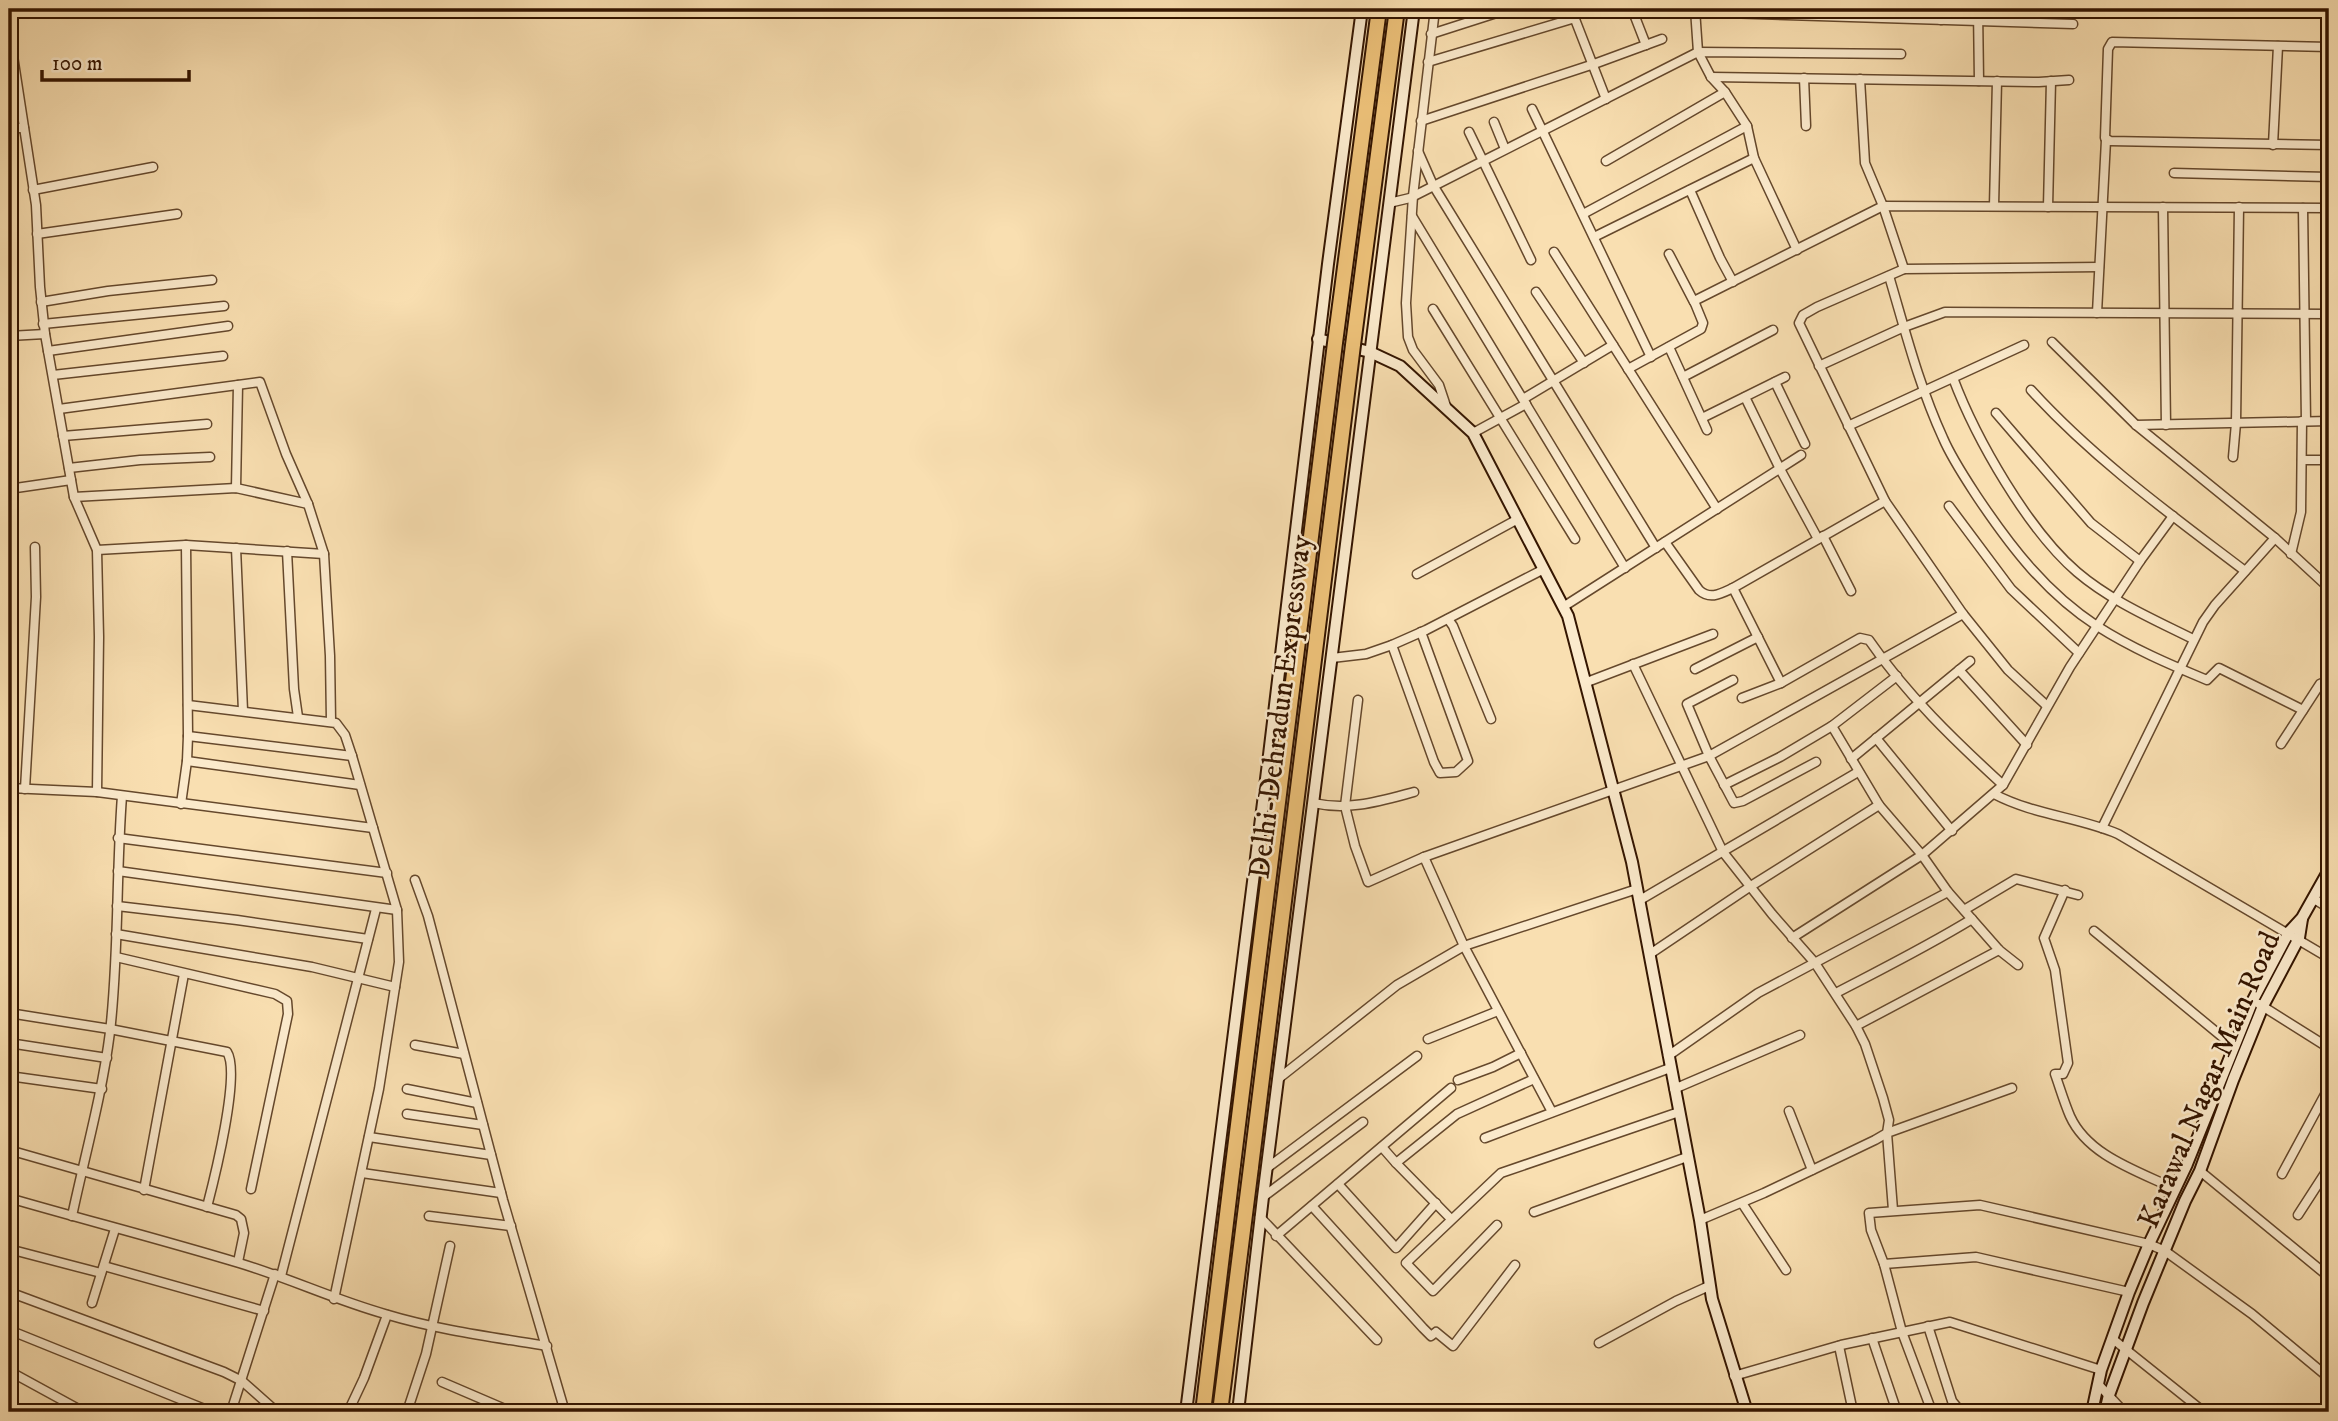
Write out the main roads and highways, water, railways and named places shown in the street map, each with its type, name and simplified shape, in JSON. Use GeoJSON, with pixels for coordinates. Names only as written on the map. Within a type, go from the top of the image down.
{"type":"FeatureCollection","features":[{"type":"Feature","properties":{"kind":"highway","name":"Delhi-Dehradun Expressway"},"geometry":{"type":"LineString","coordinates":[[1203,1412],[1333,356],[1379,9]]}},
{"type":"Feature","properties":{"kind":"highway","name":"Delhi-Dehradun Expressway"},"geometry":{"type":"LineString","coordinates":[[1220,1412],[1397,9]]}}]}
